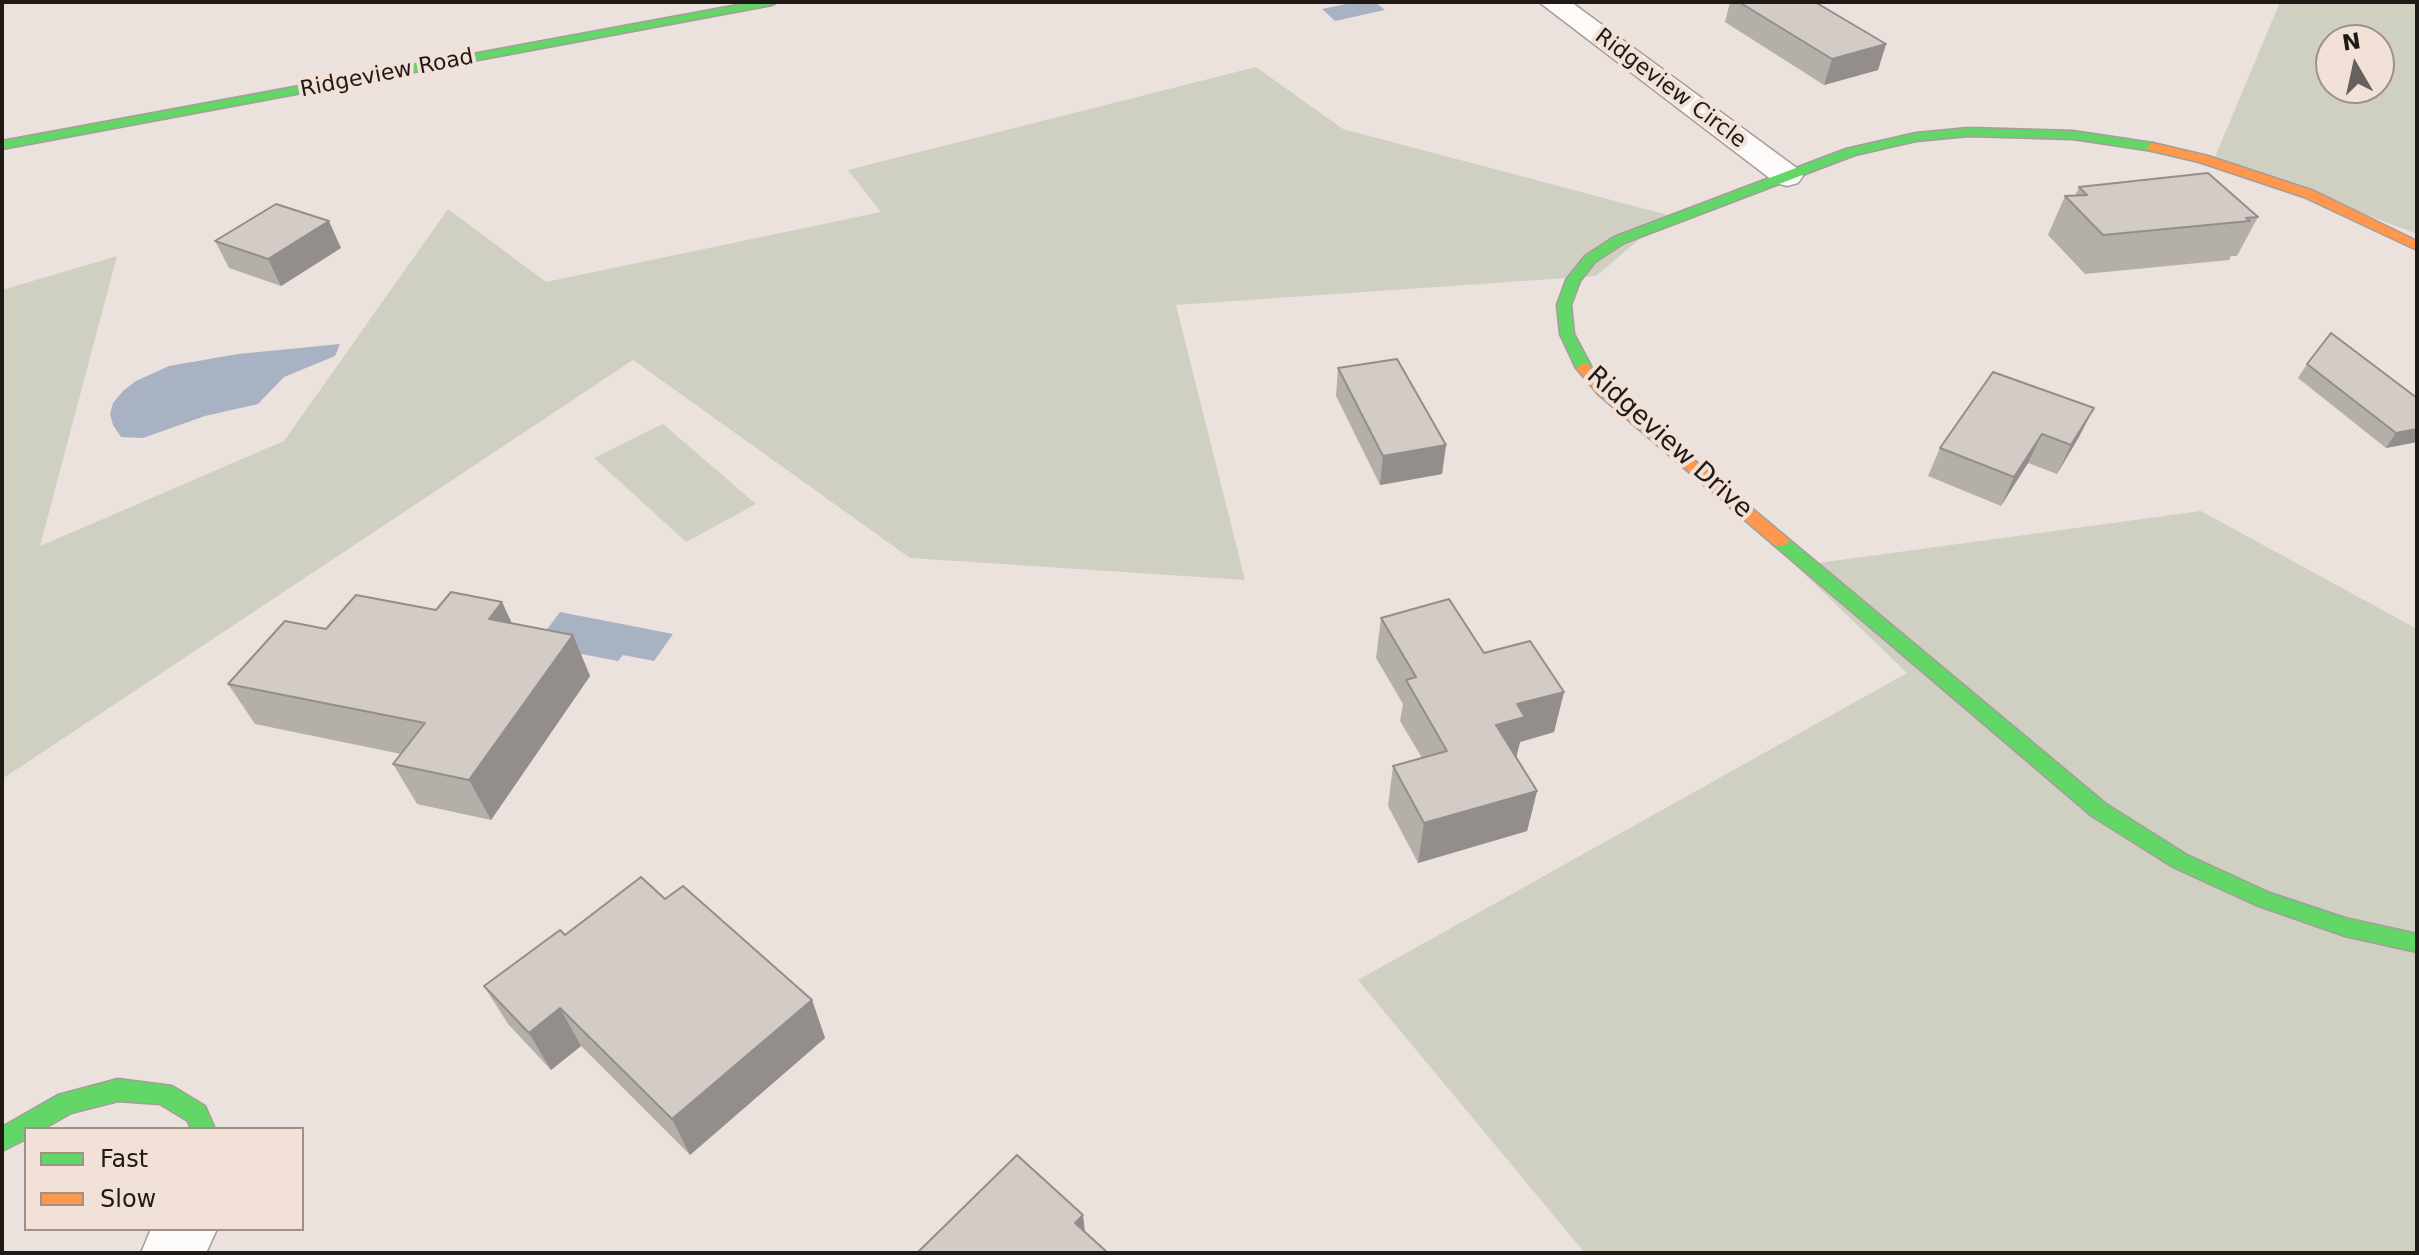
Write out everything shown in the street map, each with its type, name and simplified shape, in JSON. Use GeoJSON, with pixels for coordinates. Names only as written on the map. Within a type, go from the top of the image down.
{"type":"FeatureCollection","features":[{"type":"Feature","properties":{"kind":"street","name":"Ridgeview Road"},"geometry":{"type":"LineString","coordinates":[[2,145],[772,2]]}},
{"type":"Feature","properties":{"kind":"street","name":"Ridgeview Circle"},"geometry":{"type":"LineString","coordinates":[[1553,2],[1787,176]]}},
{"type":"Feature","properties":{"kind":"street","name":"Ridgeview Drive"},"geometry":{"type":"LineString","coordinates":[[2417,246],[2309,194],[2253,173],[2140,144],[2073,135],[1981,131],[1916,137],[1851,152],[1619,240],[1590,259],[1573,280],[1564,305],[1567,334],[1578,361],[1603,391],[2099,810],[2180,861],[2263,899],[2345,927],[2417,943]]}},
{"type":"Feature","properties":{"kind":"street"},"geometry":{"type":"LineString","coordinates":[[2,1140],[66,1103],[118,1090],[164,1094],[197,1114],[202,1127]]}},
{"type":"Feature","properties":{"kind":"street"},"geometry":{"type":"LineString","coordinates":[[171,1253],[186,1231]]}},
{"type":"Feature","properties":{"kind":"shaded area"},"geometry":{"type":"Polygon","coordinates":[[[2280,2],[2417,2],[2417,234],[2215,157],[2280,2]]]}},
{"type":"Feature","properties":{"kind":"shaded area"},"geometry":{"type":"Polygon","coordinates":[[[1256,67],[1343,129],[1668,215],[1596,276],[1176,305],[1245,580],[910,558],[633,360],[2,779],[2,290],[117,256],[40,546],[284,441],[448,209],[546,282],[881,212],[848,170],[1256,67]]]}},
{"type":"Feature","properties":{"kind":"shaded area"},"geometry":{"type":"Polygon","coordinates":[[[663,424],[756,504],[686,542],[594,458],[663,424]]]}},
{"type":"Feature","properties":{"kind":"shaded area"},"geometry":{"type":"Polygon","coordinates":[[[2201,511],[2417,629],[2417,1253],[1585,1253],[1358,980],[1907,673],[1796,566],[2201,511]]]}},
{"type":"Feature","properties":{"kind":"water"},"geometry":{"type":"Polygon","coordinates":[[[1356,2],[1375,2],[1385,10],[1335,21],[1322,9],[1356,2]]]}},
{"type":"Feature","properties":{"kind":"water"},"geometry":{"type":"Polygon","coordinates":[[[340,344],[335,356],[284,377],[258,404],[205,416],[143,438],[121,437],[113,425],[110,414],[113,403],[123,391],[136,381],[169,366],[238,354],[340,344]]]}},
{"type":"Feature","properties":{"kind":"water"},"geometry":{"type":"Polygon","coordinates":[[[560,612],[673,634],[654,661],[623,655],[618,661],[535,645],[560,612]]]}},
{"type":"Feature","properties":{"kind":"building"},"geometry":{"type":"Polygon","coordinates":[[[1739,2],[1815,2],[1886,44],[1832,59],[1739,2]]]}},
{"type":"Feature","properties":{"kind":"building"},"geometry":{"type":"Polygon","coordinates":[[[2208,173],[2258,217],[2246,218],[2250,221],[2103,235],[2065,196],[2087,195],[2079,187],[2208,173]]]}},
{"type":"Feature","properties":{"kind":"building"},"geometry":{"type":"Polygon","coordinates":[[[276,204],[329,221],[268,259],[215,241],[276,204]]]}},
{"type":"Feature","properties":{"kind":"building"},"geometry":{"type":"Polygon","coordinates":[[[2331,333],[2417,398],[2417,429],[2396,433],[2307,364],[2331,333]]]}},
{"type":"Feature","properties":{"kind":"building"},"geometry":{"type":"Polygon","coordinates":[[[1397,359],[1446,445],[1383,456],[1338,368],[1397,359]]]}},
{"type":"Feature","properties":{"kind":"building"},"geometry":{"type":"Polygon","coordinates":[[[1993,372],[2094,408],[2071,445],[2042,434],[2014,477],[1940,448],[1993,372]]]}},
{"type":"Feature","properties":{"kind":"building"},"geometry":{"type":"Polygon","coordinates":[[[451,592],[502,602],[489,619],[573,635],[469,780],[393,764],[425,723],[228,684],[285,621],[326,629],[356,595],[436,610],[451,592]]]}},
{"type":"Feature","properties":{"kind":"building"},"geometry":{"type":"Polygon","coordinates":[[[1449,599],[1484,653],[1530,641],[1564,692],[1517,704],[1525,717],[1496,725],[1537,791],[1424,823],[1393,766],[1447,751],[1406,680],[1416,677],[1381,618],[1449,599]]]}},
{"type":"Feature","properties":{"kind":"building"},"geometry":{"type":"Polygon","coordinates":[[[641,877],[665,899],[683,886],[812,1000],[672,1119],[560,1008],[529,1033],[484,986],[560,930],[565,935],[641,877]]]}},
{"type":"Feature","properties":{"kind":"building"},"geometry":{"type":"Polygon","coordinates":[[[1017,1155],[1083,1215],[1075,1223],[1108,1253],[917,1253],[1017,1155]]]}},
{"type":"Feature","properties":{"kind":"traffic: fast"},"geometry":{"type":"LineString","coordinates":[[2,145],[772,2]]}},
{"type":"Feature","properties":{"kind":"traffic: fast"},"geometry":{"type":"LineString","coordinates":[[1584,368],[1567,334],[1564,305],[1573,280],[1590,259],[1619,240],[1851,152],[1916,137],[1969,132],[2073,135],[2153,147]]}},
{"type":"Feature","properties":{"kind":"traffic: fast"},"geometry":{"type":"LineString","coordinates":[[1780,541],[2099,810],[2180,861],[2263,899],[2345,927],[2417,943]]}},
{"type":"Feature","properties":{"kind":"traffic: fast"},"geometry":{"type":"LineString","coordinates":[[24,1127],[66,1103],[118,1090],[164,1094],[197,1114],[202,1127]]}},
{"type":"Feature","properties":{"kind":"traffic: fast"},"geometry":{"type":"LineString","coordinates":[[2,1140],[24,1127]]}},
{"type":"Feature","properties":{"kind":"traffic: slow"},"geometry":{"type":"LineString","coordinates":[[2153,147],[2203,159],[2309,194],[2417,246]]}},
{"type":"Feature","properties":{"kind":"traffic: slow"},"geometry":{"type":"LineString","coordinates":[[1584,368],[1603,391],[1780,541]]}}]}
